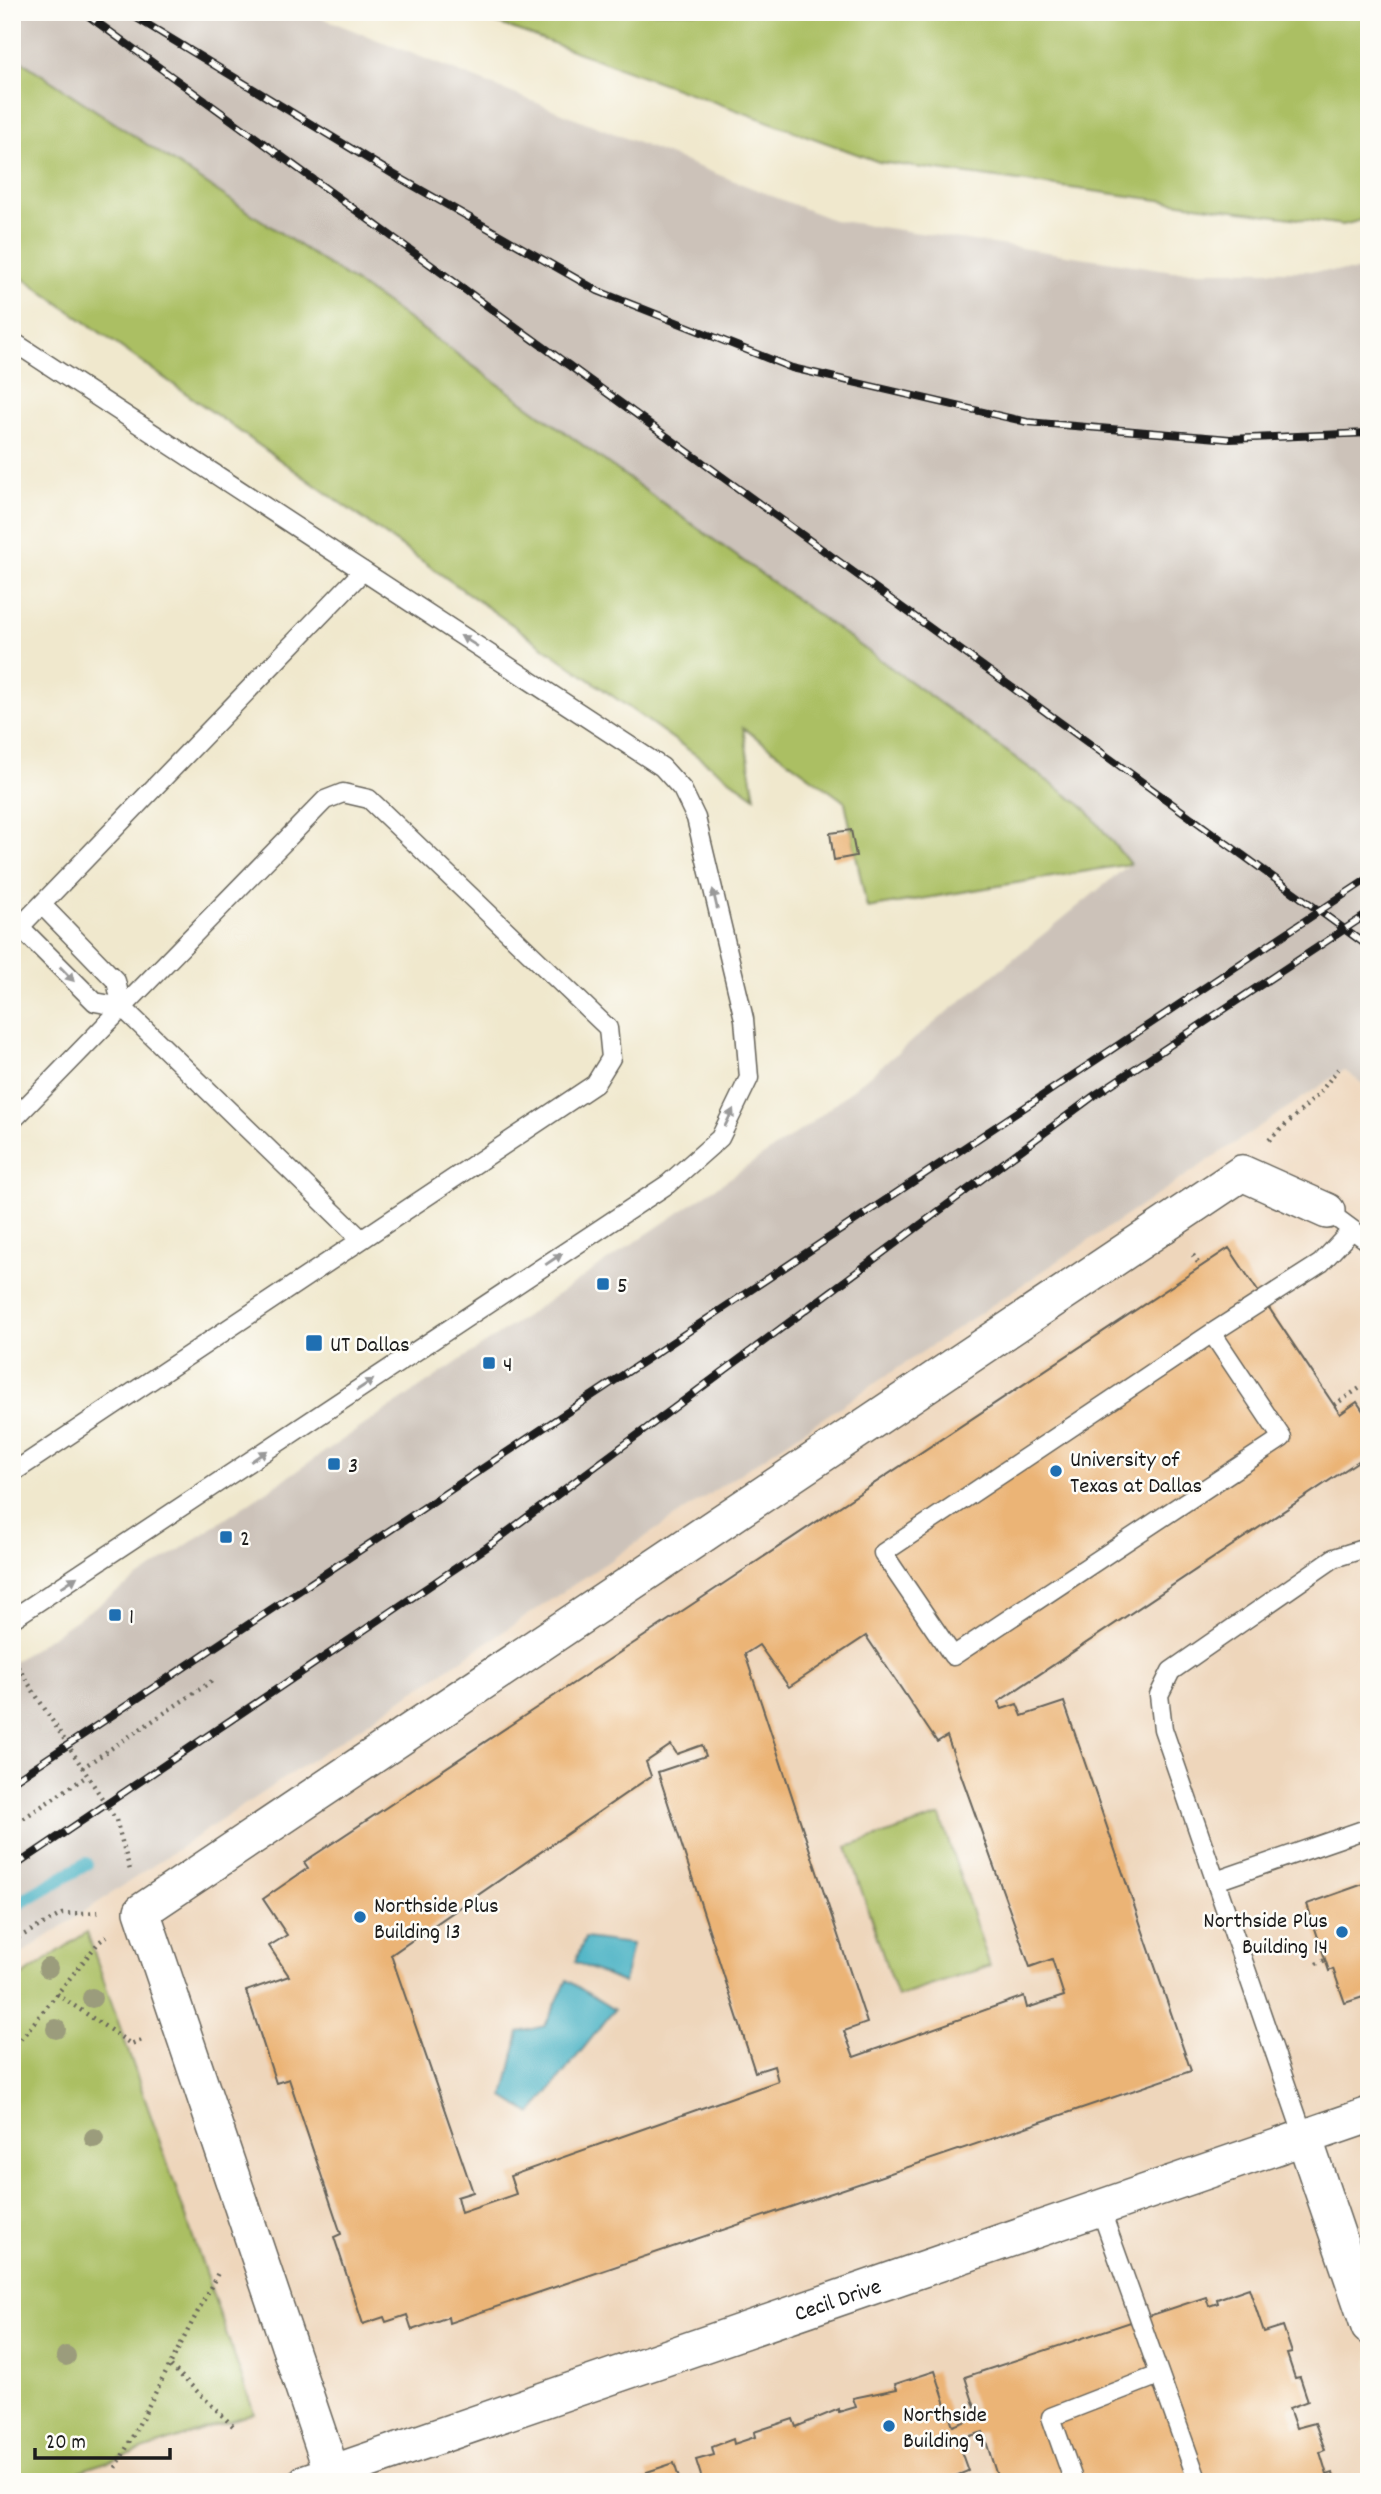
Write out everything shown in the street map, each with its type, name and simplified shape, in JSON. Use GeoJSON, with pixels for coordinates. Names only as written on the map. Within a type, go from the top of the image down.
{"type":"FeatureCollection","features":[{"type":"Feature","properties":{"kind":"street"},"geometry":{"type":"LineString","coordinates":[[319,2477],[246,2219],[142,1911],[1242,1173],[1340,1221]]}},
{"type":"Feature","properties":{"kind":"street","name":"Cecil Drive"},"geometry":{"type":"LineString","coordinates":[[319,2477],[390,2468],[1100,2208],[1369,2115]]}},
{"type":"Feature","properties":{"kind":"street"},"geometry":{"type":"LineString","coordinates":[[1304,2137],[1369,2327]]}},
{"type":"Feature","properties":{"kind":"lane"},"geometry":{"type":"LineString","coordinates":[[12,341],[662,766],[682,789],[696,818],[744,1019],[748,1078],[720,1138],[668,1184],[12,1619]]}},
{"type":"Feature","properties":{"kind":"lane"},"geometry":{"type":"LineString","coordinates":[[122,1007],[94,1002],[16,931],[363,572]]}},
{"type":"Feature","properties":{"kind":"lane"},"geometry":{"type":"LineString","coordinates":[[12,1121],[325,800],[343,793],[369,799],[608,1028],[611,1058],[595,1084],[12,1473]]}},
{"type":"Feature","properties":{"kind":"lane"},"geometry":{"type":"LineString","coordinates":[[42,905],[116,981],[122,1007],[361,1239]]}},
{"type":"Feature","properties":{"kind":"lane"},"geometry":{"type":"LineString","coordinates":[[1212,1333],[1282,1438],[953,1656],[883,1553],[1212,1333],[1321,1264],[1340,1221],[1369,1242]]}},
{"type":"Feature","properties":{"kind":"lane"},"geometry":{"type":"LineString","coordinates":[[1304,2137],[1163,1729],[1159,1695],[1171,1671],[1334,1558],[1369,1547]]}},
{"type":"Feature","properties":{"kind":"lane"},"geometry":{"type":"LineString","coordinates":[[1216,1881],[1369,1828]]}},
{"type":"Feature","properties":{"kind":"lane"},"geometry":{"type":"LineString","coordinates":[[1100,2208],[1198,2482]]}},
{"type":"Feature","properties":{"kind":"lane"},"geometry":{"type":"LineString","coordinates":[[1074,2482],[1051,2417],[1159,2375]]}},
{"type":"Feature","properties":{"kind":"path"},"geometry":{"type":"LineString","coordinates":[[1242,1173],[1272,1138],[1317,1096],[1338,1069]]}},
{"type":"Feature","properties":{"kind":"path"},"geometry":{"type":"LineString","coordinates":[[1334,1405],[1369,1382]]}},
{"type":"Feature","properties":{"kind":"path"},"geometry":{"type":"LineString","coordinates":[[14,1661],[116,1820],[142,1911]]}},
{"type":"Feature","properties":{"kind":"path"},"geometry":{"type":"LineString","coordinates":[[82,1768],[215,1679]]}},
{"type":"Feature","properties":{"kind":"path"},"geometry":{"type":"LineString","coordinates":[[12,1826],[88,1776]]}},
{"type":"Feature","properties":{"kind":"path"},"geometry":{"type":"LineString","coordinates":[[12,1941],[62,1914],[142,1911]]}},
{"type":"Feature","properties":{"kind":"path"},"geometry":{"type":"LineString","coordinates":[[12,2050],[99,1942],[142,1911]]}},
{"type":"Feature","properties":{"kind":"path"},"geometry":{"type":"LineString","coordinates":[[1316,1964],[1325,1960]]}},
{"type":"Feature","properties":{"kind":"path"},"geometry":{"type":"LineString","coordinates":[[57,1994],[131,2044]]}},
{"type":"Feature","properties":{"kind":"path"},"geometry":{"type":"LineString","coordinates":[[116,2468],[246,2219]]}},
{"type":"Feature","properties":{"kind":"path"},"geometry":{"type":"LineString","coordinates":[[171,2366],[235,2428]]}},
{"type":"Feature","properties":{"kind":"shaded area"},"geometry":{"type":"Polygon","coordinates":[[[12,12],[307,12],[833,220],[1173,271],[1369,271],[1369,1089],[1344,1070],[12,1960],[12,1663],[810,1124],[1130,864],[1085,808],[386,303],[12,55],[12,12]]]}},
{"type":"Feature","properties":{"kind":"shaded area","name":"University of Texas at Dallas"},"geometry":{"type":"Polygon","coordinates":[[[1344,1070],[1369,1089],[1369,2482],[12,2482],[12,1960],[1344,1070]]]}},
{"type":"Feature","properties":{"kind":"green space"},"geometry":{"type":"Polygon","coordinates":[[[467,12],[1369,12],[1369,218],[1343,225],[879,162],[467,12]]]}},
{"type":"Feature","properties":{"kind":"green space"},"geometry":{"type":"Polygon","coordinates":[[[12,55],[386,303],[1085,808],[1130,864],[867,908],[845,802],[743,728],[755,797],[12,270],[12,55]]]}},
{"type":"Feature","properties":{"kind":"green space"},"geometry":{"type":"Polygon","coordinates":[[[940,1816],[990,1966],[897,1997],[847,1847],[940,1816]]]}},
{"type":"Feature","properties":{"kind":"green space"},"geometry":{"type":"Polygon","coordinates":[[[87,1932],[254,2413],[46,2482],[12,2482],[12,1983],[87,1932]]]}},
{"type":"Feature","properties":{"kind":"water"},"geometry":{"type":"Polygon","coordinates":[[[585,1938],[632,1944],[624,1983],[575,1962],[585,1938]]]}},
{"type":"Feature","properties":{"kind":"water"},"geometry":{"type":"Polygon","coordinates":[[[567,1980],[614,2010],[531,2114],[504,2097],[519,2032],[545,2026],[567,1980]]]}},
{"type":"Feature","properties":{"kind":"building"},"geometry":{"type":"Polygon","coordinates":[[[851,830],[856,856],[834,860],[830,833],[851,830]]]}},
{"type":"Feature","properties":{"kind":"building","name":"Northside Plus Building 13"},"geometry":{"type":"Polygon","coordinates":[[[1229,1248],[1340,1414],[1357,1402],[1369,1420],[1369,1454],[998,1702],[1002,1709],[1017,1704],[1022,1716],[1064,1702],[1191,2071],[449,2323],[448,2317],[412,2330],[407,2315],[386,2322],[384,2317],[363,2324],[334,2237],[341,2234],[289,2079],[276,2083],[246,1991],[289,1976],[269,1946],[287,1935],[263,1899],[308,1868],[304,1862],[1229,1248]],[[866,1636],[789,1687],[759,1645],[745,1654],[867,2023],[844,2031],[854,2057],[1024,1996],[1027,2008],[1064,1996],[1052,1959],[1030,1967],[947,1736],[937,1742],[866,1636]],[[671,1745],[646,1762],[651,1776],[391,1955],[473,2192],[457,2197],[461,2213],[516,2194],[510,2176],[778,2081],[774,2066],[755,2072],[658,1772],[706,1756],[702,1745],[677,1754],[671,1745]]]}},
{"type":"Feature","properties":{"kind":"building","name":"Northside Plus Building 14"},"geometry":{"type":"Polygon","coordinates":[[[1369,1882],[1369,2002],[1366,1996],[1345,2003],[1333,1969],[1329,1971],[1307,1904],[1369,1882]]]}},
{"type":"Feature","properties":{"kind":"building"},"geometry":{"type":"Polygon","coordinates":[[[1249,2288],[1264,2332],[1283,2326],[1292,2353],[1287,2354],[1295,2378],[1300,2377],[1308,2401],[1289,2408],[1296,2428],[1315,2423],[1325,2450],[1320,2452],[1327,2475],[1333,2473],[1335,2482],[999,2482],[983,2432],[957,2440],[968,2471],[941,2482],[703,2482],[696,2460],[714,2455],[712,2447],[733,2439],[734,2444],[755,2437],[754,2432],[793,2419],[796,2427],[839,2409],[839,2412],[856,2407],[853,2398],[897,2389],[895,2384],[935,2371],[953,2426],[978,2417],[965,2377],[1206,2297],[1209,2306],[1218,2303],[1217,2299],[1249,2288]]]}},
{"type":"Feature","properties":{"kind":"building"},"geometry":{"type":"Polygon","coordinates":[[[674,2463],[680,2481],[690,2478],[691,2482],[638,2482],[649,2478],[647,2472],[674,2463]]]}},
{"type":"Feature","properties":{"kind":"waterway"},"geometry":{"type":"LineString","coordinates":[[12,1907],[86,1864]]}},
{"type":"Feature","properties":{"kind":"railway"},"geometry":{"type":"LineString","coordinates":[[83,12],[1369,947]]}},
{"type":"Feature","properties":{"kind":"railway"},"geometry":{"type":"LineString","coordinates":[[127,12],[393,174],[598,291],[792,368],[1027,422],[1230,439],[1369,433]]}},
{"type":"Feature","properties":{"kind":"railway"},"geometry":{"type":"LineString","coordinates":[[12,1782],[1369,878]]}},
{"type":"Feature","properties":{"kind":"railway"},"geometry":{"type":"LineString","coordinates":[[12,1868],[487,1547],[1095,1095],[1369,913]]}},
{"type":"Feature","properties":{"kind":"place","name":"5"},"geometry":{"type":"Point","coordinates":[603,1284]}},
{"type":"Feature","properties":{"kind":"place","name":"UT Dallas"},"geometry":{"type":"Point","coordinates":[314,1343]}},
{"type":"Feature","properties":{"kind":"place","name":"4"},"geometry":{"type":"Point","coordinates":[489,1363]}},
{"type":"Feature","properties":{"kind":"place","name":"3"},"geometry":{"type":"Point","coordinates":[334,1464]}},
{"type":"Feature","properties":{"kind":"place","name":"University of Texas at Dallas"},"geometry":{"type":"Point","coordinates":[1056,1471]}},
{"type":"Feature","properties":{"kind":"place","name":"2"},"geometry":{"type":"Point","coordinates":[226,1537]}},
{"type":"Feature","properties":{"kind":"place","name":"1"},"geometry":{"type":"Point","coordinates":[115,1615]}},
{"type":"Feature","properties":{"kind":"place","name":"Northside Plus Building 13"},"geometry":{"type":"Point","coordinates":[360,1917]}},
{"type":"Feature","properties":{"kind":"place","name":"Northside Plus Building 14"},"geometry":{"type":"Point","coordinates":[1342,1932]}},
{"type":"Feature","properties":{"kind":"place","name":"Northside Building 9"},"geometry":{"type":"Point","coordinates":[889,2426]}}]}
